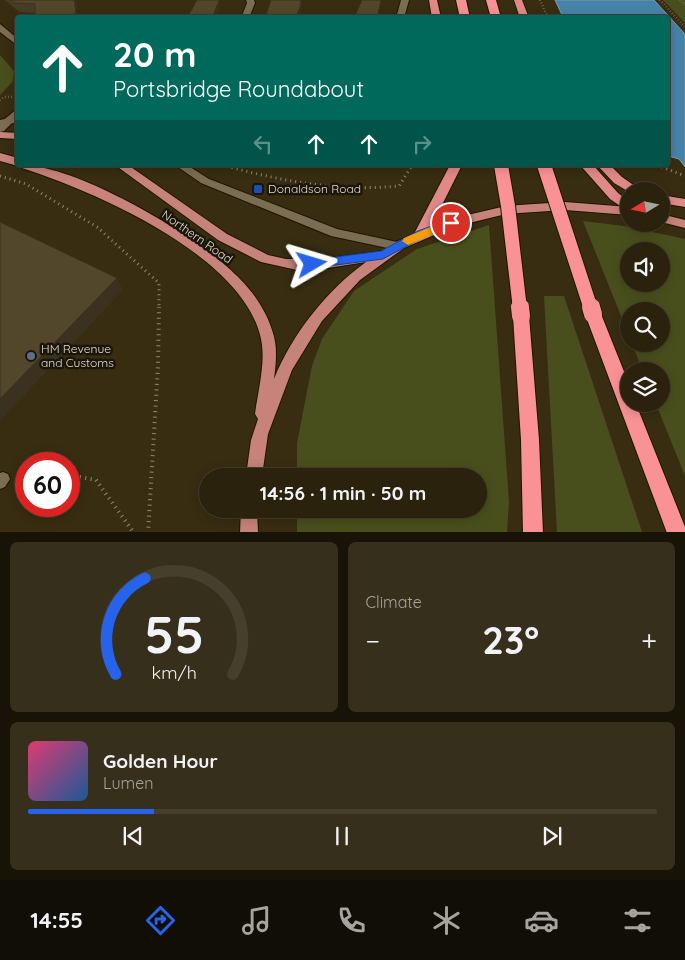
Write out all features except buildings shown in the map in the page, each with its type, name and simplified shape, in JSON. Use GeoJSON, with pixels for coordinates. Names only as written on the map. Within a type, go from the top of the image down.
{"type":"FeatureCollection","features":[{"type":"Feature","properties":{"kind":"highway"},"geometry":{"type":"LineString","coordinates":[[433,0],[436,15]]}},
{"type":"Feature","properties":{"kind":"highway"},"geometry":{"type":"LineString","coordinates":[[461,0],[464,15]]}},
{"type":"Feature","properties":{"kind":"highway"},"geometry":{"type":"LineString","coordinates":[[491,0],[495,15]]}},
{"type":"Feature","properties":{"kind":"highway"},"geometry":{"type":"LineString","coordinates":[[518,0],[524,15]]}},
{"type":"Feature","properties":{"kind":"highway"},"geometry":{"type":"LineString","coordinates":[[422,234],[455,167]]}},
{"type":"Feature","properties":{"kind":"highway"},"geometry":{"type":"LineString","coordinates":[[501,167],[508,206],[521,316],[530,440],[533,532]]}},
{"type":"Feature","properties":{"kind":"highway"},"geometry":{"type":"LineString","coordinates":[[545,167],[593,314],[677,532]]}},
{"type":"Feature","properties":{"kind":"highway"},"geometry":{"type":"LineString","coordinates":[[588,167],[620,202]]}},
{"type":"Feature","properties":{"kind":"highway"},"geometry":{"type":"LineString","coordinates":[[605,167],[621,182]]}},
{"type":"Feature","properties":{"kind":"highway"},"geometry":{"type":"LineString","coordinates":[[670,200],[685,203]]}},
{"type":"Feature","properties":{"kind":"main road"},"geometry":{"type":"LineString","coordinates":[[0,134],[15,136]]}},
{"type":"Feature","properties":{"kind":"main road"},"geometry":{"type":"LineString","coordinates":[[0,157],[15,161]]}},
{"type":"Feature","properties":{"kind":"main road","name":"Northern Road"},"geometry":{"type":"LineString","coordinates":[[33,167],[58,174],[117,201],[172,233],[235,281],[258,314],[269,340],[262,429]]}},
{"type":"Feature","properties":{"kind":"main road","name":"Northern Road"},"geometry":{"type":"LineString","coordinates":[[123,167],[241,248],[264,258],[287,264],[312,264],[383,255]]}},
{"type":"Feature","properties":{"kind":"main road"},"geometry":{"type":"LineString","coordinates":[[255,468],[262,429],[286,365],[310,325],[334,296],[360,272],[383,255],[422,234],[466,218],[498,210],[563,205],[620,209]]}},
{"type":"Feature","properties":{"kind":"main road"},"geometry":{"type":"LineString","coordinates":[[670,220],[685,224]]}},
{"type":"Feature","properties":{"kind":"main road"},"geometry":{"type":"LineString","coordinates":[[249,518],[249,532]]}},
{"type":"Feature","properties":{"kind":"street"},"geometry":{"type":"LineString","coordinates":[[246,15],[251,3],[250,0]]}},
{"type":"Feature","properties":{"kind":"street"},"geometry":{"type":"LineString","coordinates":[[401,15],[405,0]]}},
{"type":"Feature","properties":{"kind":"street"},"geometry":{"type":"LineString","coordinates":[[0,27],[15,41]]}},
{"type":"Feature","properties":{"kind":"street"},"geometry":{"type":"LineString","coordinates":[[2,124],[15,113]]}},
{"type":"Feature","properties":{"kind":"lane"},"geometry":{"type":"LineString","coordinates":[[2,124],[15,120]]}},
{"type":"Feature","properties":{"kind":"lane"},"geometry":{"type":"LineString","coordinates":[[183,167],[205,181],[326,229],[397,246]]}},
{"type":"Feature","properties":{"kind":"path"},"geometry":{"type":"LineString","coordinates":[[540,0],[547,15]]}},
{"type":"Feature","properties":{"kind":"path"},"geometry":{"type":"LineString","coordinates":[[660,0],[685,27]]}},
{"type":"Feature","properties":{"kind":"path"},"geometry":{"type":"LineString","coordinates":[[680,0],[685,4]]}},
{"type":"Feature","properties":{"kind":"path"},"geometry":{"type":"LineString","coordinates":[[0,100],[4,97],[15,98]]}},
{"type":"Feature","properties":{"kind":"path"},"geometry":{"type":"LineString","coordinates":[[229,167],[276,180],[318,186],[374,189],[399,186],[411,167]]}},
{"type":"Feature","properties":{"kind":"path"},"geometry":{"type":"LineString","coordinates":[[662,167],[685,176]]}},
{"type":"Feature","properties":{"kind":"path"},"geometry":{"type":"LineString","coordinates":[[0,176],[26,184],[97,227],[159,283],[158,366],[148,532]]}},
{"type":"Feature","properties":{"kind":"path"},"geometry":{"type":"LineString","coordinates":[[80,477],[96,480],[134,532]]}},
{"type":"Feature","properties":{"kind":"green space"},"geometry":{"type":"Polygon","coordinates":[[[663,0],[685,0],[685,23],[663,0]]]}},
{"type":"Feature","properties":{"kind":"green space"},"geometry":{"type":"Polygon","coordinates":[[[0,55],[14,71],[13,81],[0,95],[0,55]]]}},
{"type":"Feature","properties":{"kind":"green space"},"geometry":{"type":"Polygon","coordinates":[[[583,221],[620,226],[620,232],[652,232],[685,239],[685,476],[659,412],[670,412],[670,362],[639,362],[635,352],[670,352],[670,302],[620,302],[620,314],[583,221]]]}},
{"type":"Feature","properties":{"kind":"green space"},"geometry":{"type":"Polygon","coordinates":[[[489,225],[509,502],[507,532],[297,532],[297,518],[487,518],[487,468],[297,468],[297,443],[312,366],[322,339],[354,291],[417,249],[489,225]]]}},
{"type":"Feature","properties":{"kind":"green space"},"geometry":{"type":"Polygon","coordinates":[[[544,296],[564,296],[642,532],[557,532],[544,296]]]}},
{"type":"Feature","properties":{"kind":"water"},"geometry":{"type":"Polygon","coordinates":[[[555,0],[654,0],[668,15],[562,15],[555,0]]]}},
{"type":"Feature","properties":{"kind":"water"},"geometry":{"type":"Polygon","coordinates":[[[670,18],[685,34],[685,167],[679,159],[670,157],[670,18]]]}},
{"type":"Feature","properties":{"kind":"slow traffic"},"geometry":{"type":"LineString","coordinates":[[408,241],[435,229]]}},
{"type":"Feature","properties":{"kind":"place","name":"Donaldson Road"},"geometry":{"type":"Point","coordinates":[258,189]}},
{"type":"Feature","properties":{"kind":"place","name":"HM Revenue and Customs"},"geometry":{"type":"Point","coordinates":[31,356]}},
{"type":"Feature","properties":{"kind":"route"},"geometry":{"type":"LineString","coordinates":[[312,264],[383,255],[422,234],[451,223]]}}]}
